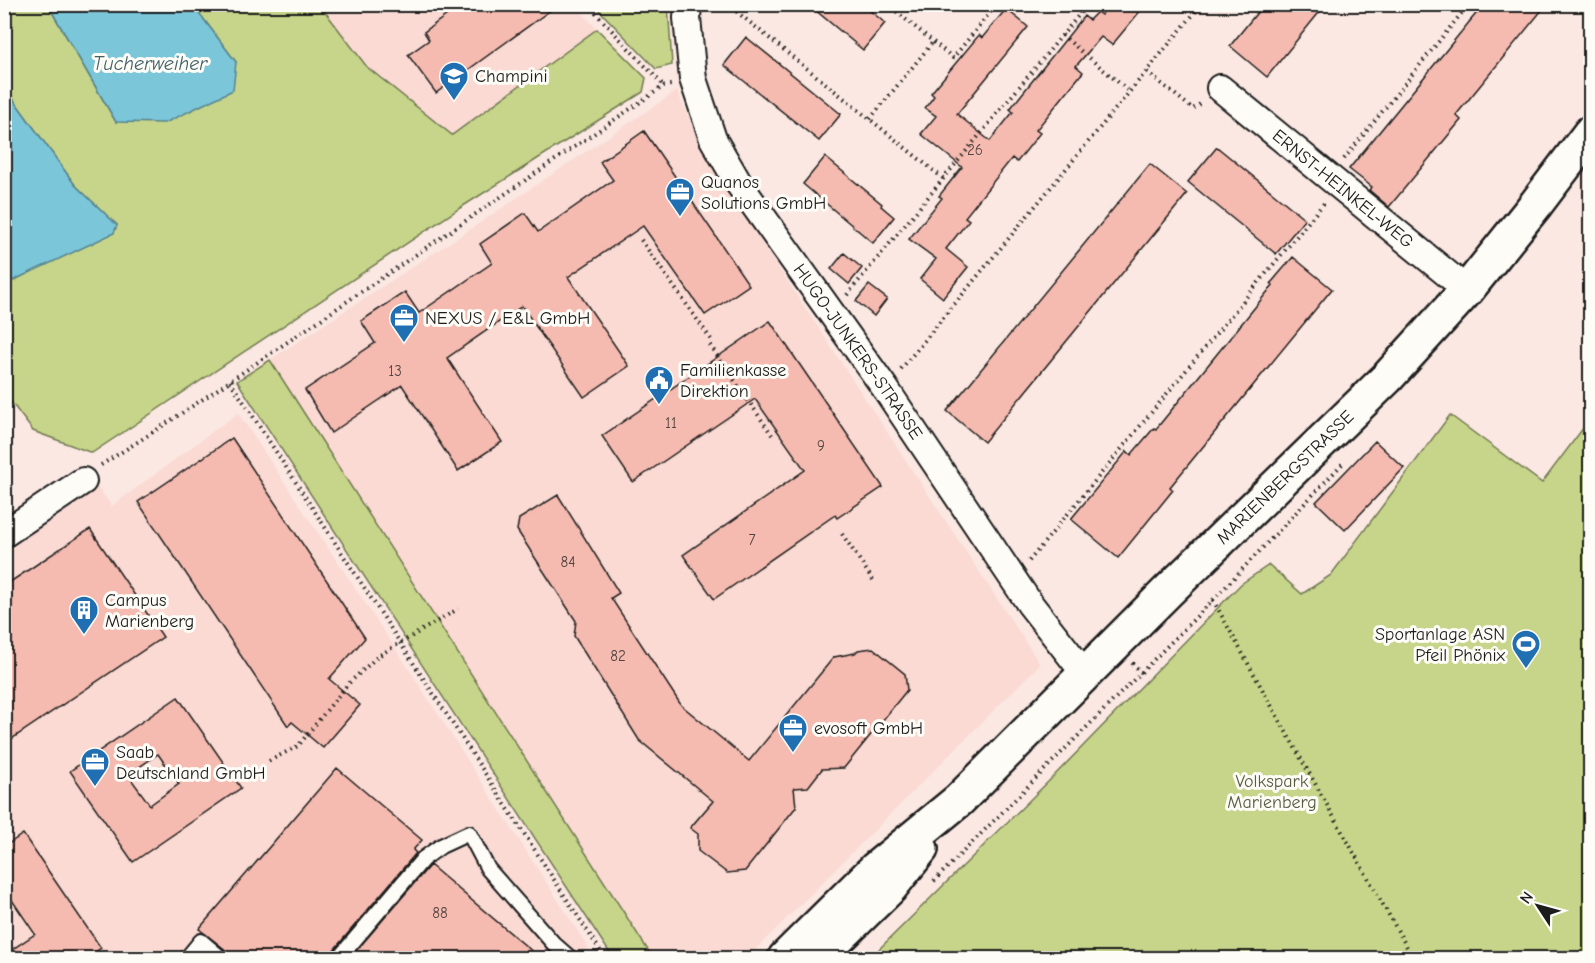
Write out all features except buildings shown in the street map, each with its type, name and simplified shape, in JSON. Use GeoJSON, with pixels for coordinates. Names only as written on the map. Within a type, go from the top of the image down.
{"type":"FeatureCollection","features":[{"type":"Feature","properties":{"kind":"main road","name":"MARIENBERGSTRASSE"},"geometry":{"type":"LineString","coordinates":[[784,958],[875,869],[959,800],[1084,674],[1387,378],[1467,290],[1590,133]]}},
{"type":"Feature","properties":{"kind":"main road","name":"MARIENBERGSTRASSE"},"geometry":{"type":"LineString","coordinates":[[818,958],[890,888],[959,800]]}},
{"type":"Feature","properties":{"kind":"street","name":"HUGO-JUNKERS-STRASSE"},"geometry":{"type":"LineString","coordinates":[[688,4],[687,18],[693,79],[713,139],[734,175],[885,388],[1013,580],[1084,674]]}},
{"type":"Feature","properties":{"kind":"street","name":"ERNST-HEINKEL-WEG"},"geometry":{"type":"LineString","coordinates":[[1220,88],[1467,290]]}},
{"type":"Feature","properties":{"kind":"street"},"geometry":{"type":"LineString","coordinates":[[4,534],[83,482]]}},
{"type":"Feature","properties":{"kind":"lane"},"geometry":{"type":"LineString","coordinates":[[339,958],[423,859],[441,846],[469,833],[488,869],[554,944],[570,958]]}},
{"type":"Feature","properties":{"kind":"lane"},"geometry":{"type":"LineString","coordinates":[[187,958],[201,941],[221,958]]}},
{"type":"Feature","properties":{"kind":"path"},"geometry":{"type":"LineString","coordinates":[[587,4],[664,86]]}},
{"type":"Feature","properties":{"kind":"path"},"geometry":{"type":"LineString","coordinates":[[727,4],[944,179]]}},
{"type":"Feature","properties":{"kind":"path"},"geometry":{"type":"LineString","coordinates":[[887,4],[953,58],[997,4]]}},
{"type":"Feature","properties":{"kind":"path"},"geometry":{"type":"LineString","coordinates":[[1070,4],[1081,14]]}},
{"type":"Feature","properties":{"kind":"path"},"geometry":{"type":"LineString","coordinates":[[831,314],[1088,4]]}},
{"type":"Feature","properties":{"kind":"path"},"geometry":{"type":"LineString","coordinates":[[885,388],[1202,4]]}},
{"type":"Feature","properties":{"kind":"path"},"geometry":{"type":"LineString","coordinates":[[1013,580],[1333,182],[1469,4]]}},
{"type":"Feature","properties":{"kind":"path"},"geometry":{"type":"LineString","coordinates":[[1062,35],[1130,92]]}},
{"type":"Feature","properties":{"kind":"path"},"geometry":{"type":"LineString","coordinates":[[870,119],[933,42]]}},
{"type":"Feature","properties":{"kind":"path"},"geometry":{"type":"LineString","coordinates":[[1147,72],[1193,109],[1220,88]]}},
{"type":"Feature","properties":{"kind":"path"},"geometry":{"type":"LineString","coordinates":[[83,482],[97,467],[230,381],[664,86],[693,79]]}},
{"type":"Feature","properties":{"kind":"path"},"geometry":{"type":"LineString","coordinates":[[641,240],[772,435]]}},
{"type":"Feature","properties":{"kind":"path"},"geometry":{"type":"LineString","coordinates":[[230,381],[605,958]]}},
{"type":"Feature","properties":{"kind":"path"},"geometry":{"type":"LineString","coordinates":[[842,534],[873,580]]}},
{"type":"Feature","properties":{"kind":"path"},"geometry":{"type":"LineString","coordinates":[[931,884],[1213,600],[1283,729],[1413,958]]}},
{"type":"Feature","properties":{"kind":"path"},"geometry":{"type":"LineString","coordinates":[[269,761],[298,746],[346,685],[378,656],[458,609]]}},
{"type":"Feature","properties":{"kind":"shaded area","name":"Champini"},"geometry":{"type":"Polygon","coordinates":[[[320,5],[575,5],[597,29],[452,135],[367,67],[320,5]]]}},
{"type":"Feature","properties":{"kind":"shaded area"},"geometry":{"type":"Polygon","coordinates":[[[677,91],[698,139],[730,194],[1040,664],[747,958],[653,958],[270,360],[677,91]]]}},
{"type":"Feature","properties":{"kind":"shaded area"},"geometry":{"type":"Polygon","coordinates":[[[238,413],[403,660],[595,958],[5,958],[4,543],[94,482],[112,506],[238,413]]]}},
{"type":"Feature","properties":{"kind":"green space"},"geometry":{"type":"Polygon","coordinates":[[[5,5],[48,5],[116,122],[236,62],[193,5],[320,5],[367,67],[452,135],[597,29],[646,78],[643,92],[460,208],[92,453],[33,431],[5,394],[4,273],[11,282],[117,225],[75,185],[8,92],[5,93],[5,5]]]}},
{"type":"Feature","properties":{"kind":"green space"},"geometry":{"type":"Polygon","coordinates":[[[594,5],[668,5],[672,65],[656,69],[594,5]]]}},
{"type":"Feature","properties":{"kind":"green space"},"geometry":{"type":"Polygon","coordinates":[[[270,360],[653,958],[613,958],[237,381],[270,360]]]}},
{"type":"Feature","properties":{"kind":"green space","name":"Volkspark Marienberg"},"geometry":{"type":"Polygon","coordinates":[[[1450,415],[1542,483],[1590,419],[1590,958],[870,958],[1048,782],[1241,584],[1269,565],[1302,594],[1331,575],[1450,415]]]}},
{"type":"Feature","properties":{"kind":"water","name":"Tucherweiher"},"geometry":{"type":"Polygon","coordinates":[[[48,5],[193,5],[236,62],[233,90],[165,123],[116,122],[48,5]]]}},
{"type":"Feature","properties":{"kind":"water"},"geometry":{"type":"Polygon","coordinates":[[[8,92],[75,185],[117,225],[114,233],[10,282],[4,273],[4,93],[8,92]]]}},
{"type":"Feature","properties":{"kind":"place","name":"Champini"},"geometry":{"type":"Point","coordinates":[454,102]}},
{"type":"Feature","properties":{"kind":"place","name":"Quanos Solutions GmbH"},"geometry":{"type":"Point","coordinates":[680,218]}},
{"type":"Feature","properties":{"kind":"place","name":"NEXUS / E&L GmbH"},"geometry":{"type":"Point","coordinates":[404,344]}},
{"type":"Feature","properties":{"kind":"place","name":"Familienkasse Direktion"},"geometry":{"type":"Point","coordinates":[659,406]}},
{"type":"Feature","properties":{"kind":"place","name":"Campus Marienberg"},"geometry":{"type":"Point","coordinates":[84,636]}},
{"type":"Feature","properties":{"kind":"place","name":"Sportanlage ASN Pfeil Phönix"},"geometry":{"type":"Point","coordinates":[1526,670]}},
{"type":"Feature","properties":{"kind":"place","name":"evosoft GmbH"},"geometry":{"type":"Point","coordinates":[793,754]}},
{"type":"Feature","properties":{"kind":"place","name":"Saab Deutschland GmbH"},"geometry":{"type":"Point","coordinates":[95,788]}}]}
